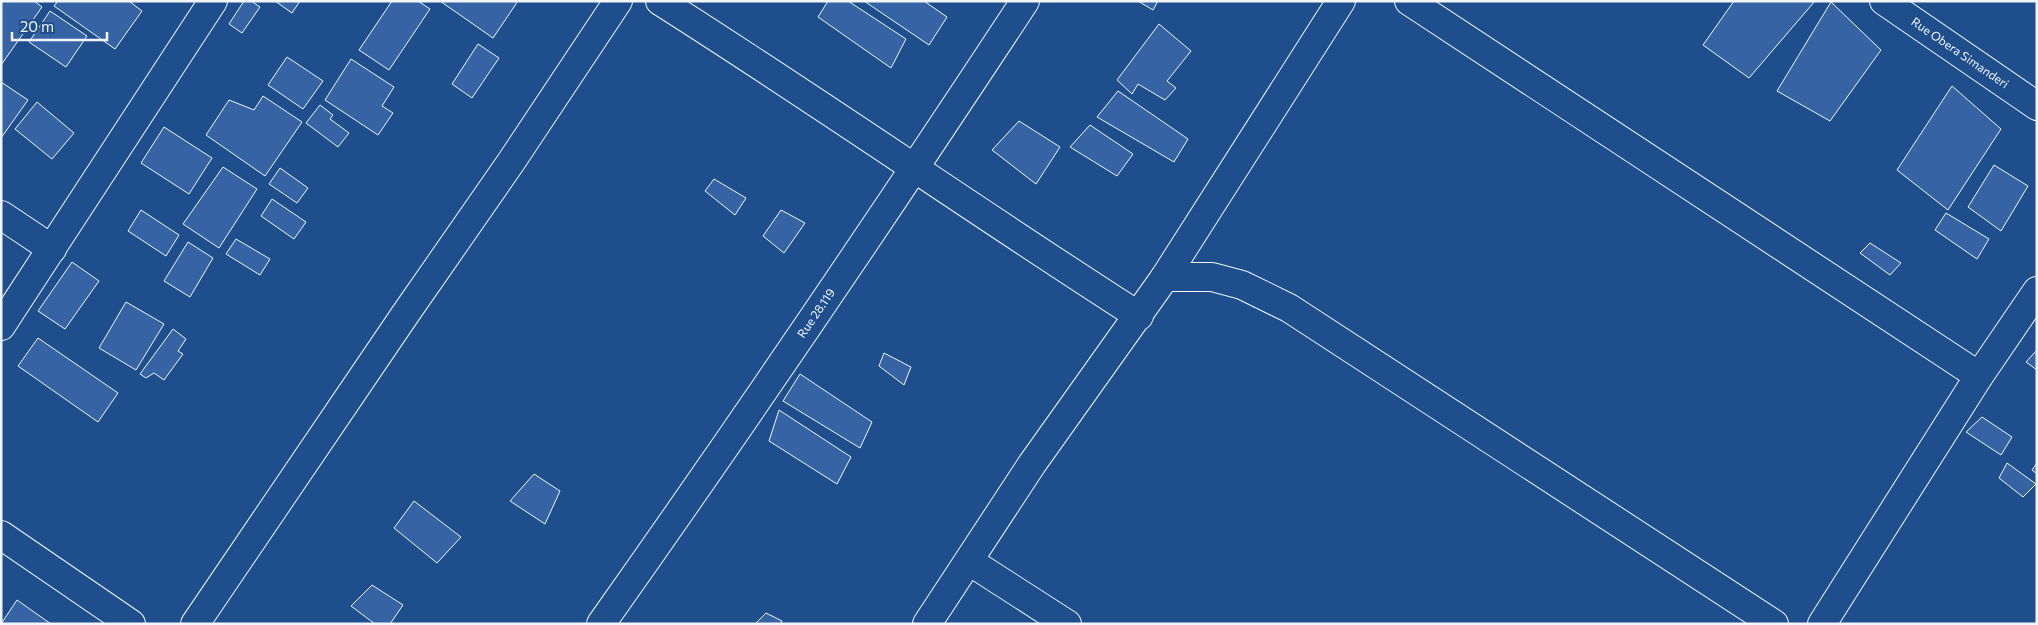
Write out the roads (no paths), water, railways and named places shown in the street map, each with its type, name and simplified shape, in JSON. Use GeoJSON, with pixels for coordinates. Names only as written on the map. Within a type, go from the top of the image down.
{"type":"FeatureCollection","features":[{"type":"Feature","properties":{"kind":"street"},"geometry":{"type":"LineString","coordinates":[[1,326],[213,1]]}},
{"type":"Feature","properties":{"kind":"street"},"geometry":{"type":"LineString","coordinates":[[195,624],[511,162],[618,1]]}},
{"type":"Feature","properties":{"kind":"street"},"geometry":{"type":"LineString","coordinates":[[660,1],[765,67],[1020,239],[1139,316]]}},
{"type":"Feature","properties":{"kind":"street","name":"Rue 28.119"},"geometry":{"type":"LineString","coordinates":[[601,624],[688,501],[915,168],[1025,1]]}},
{"type":"Feature","properties":{"kind":"street"},"geometry":{"type":"LineString","coordinates":[[927,624],[1032,464],[1165,277],[1341,1]]}},
{"type":"Feature","properties":{"kind":"street"},"geometry":{"type":"LineString","coordinates":[[1409,1],[1978,376]]}},
{"type":"Feature","properties":{"kind":"street","name":"Rue Obera Simanderi"},"geometry":{"type":"LineString","coordinates":[[1884,1],[2037,106]]}},
{"type":"Feature","properties":{"kind":"street"},"geometry":{"type":"LineString","coordinates":[[1,215],[52,249]]}},
{"type":"Feature","properties":{"kind":"street"},"geometry":{"type":"LineString","coordinates":[[1165,277],[1212,276],[1242,284],[1289,308],[1774,624]]}},
{"type":"Feature","properties":{"kind":"street"},"geometry":{"type":"LineString","coordinates":[[1822,624],[1978,376],[2037,292]]}},
{"type":"Feature","properties":{"kind":"street"},"geometry":{"type":"LineString","coordinates":[[1,535],[131,624]]}},
{"type":"Feature","properties":{"kind":"street"},"geometry":{"type":"LineString","coordinates":[[969,561],[1067,624]]}}]}
